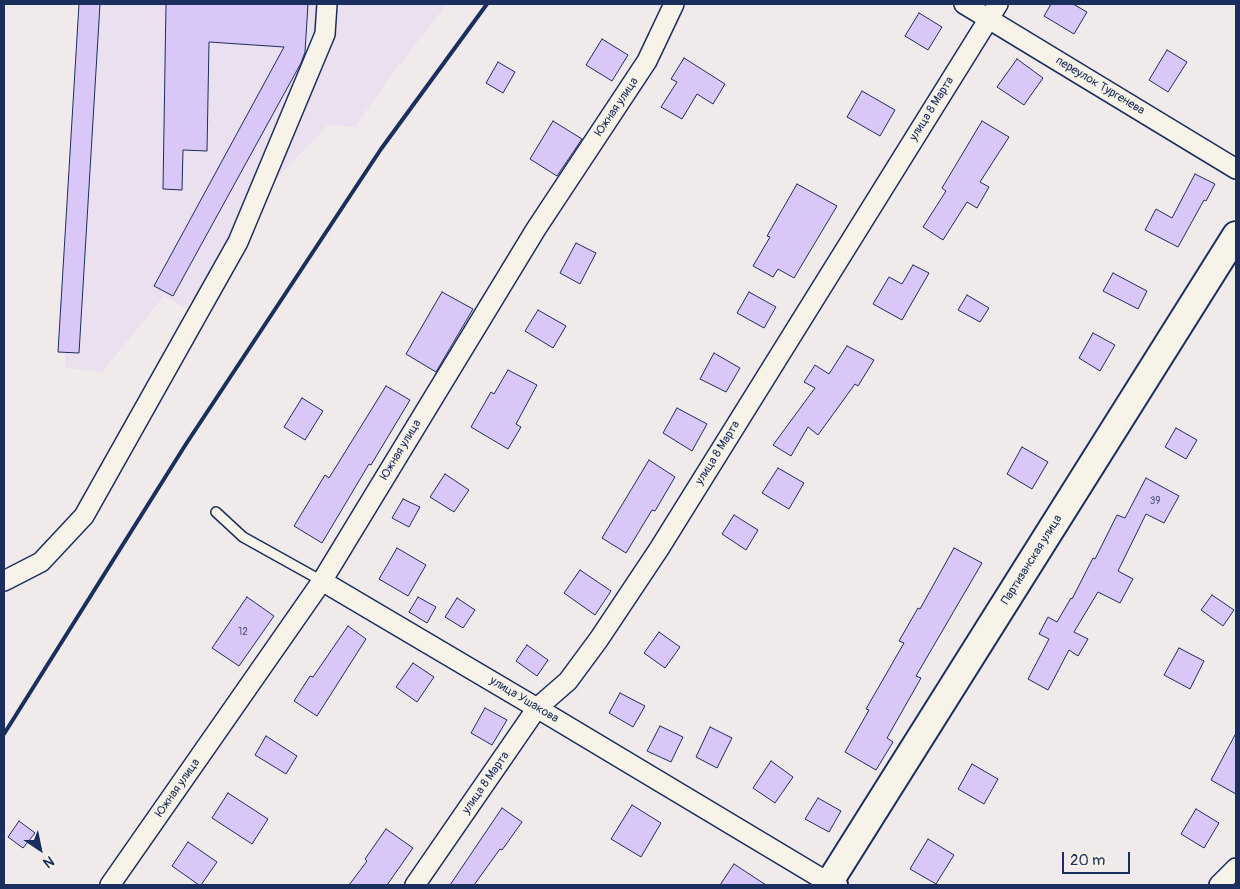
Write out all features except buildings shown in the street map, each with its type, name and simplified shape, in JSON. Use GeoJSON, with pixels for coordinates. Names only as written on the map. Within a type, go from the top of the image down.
{"type":"FeatureCollection","features":[{"type":"Feature","properties":{"kind":"street"},"geometry":{"type":"LineString","coordinates":[[4,581],[41,562],[84,516],[238,242],[325,34],[327,4]]}},
{"type":"Feature","properties":{"kind":"street","name":"Южная улица"},"geometry":{"type":"LineString","coordinates":[[110,885],[322,581],[536,229],[647,61],[674,4]]}},
{"type":"Feature","properties":{"kind":"street","name":"переулок Тургенева"},"geometry":{"type":"LineString","coordinates":[[964,4],[993,11],[1236,169]]}},
{"type":"Feature","properties":{"kind":"street","name":"улица 8 Марта"},"geometry":{"type":"LineString","coordinates":[[415,885],[537,708],[568,681],[599,639],[653,557],[993,11]]}},
{"type":"Feature","properties":{"kind":"street","name":"Партизанская улица"},"geometry":{"type":"LineString","coordinates":[[830,884],[1236,235]]}},
{"type":"Feature","properties":{"kind":"street","name":"улица Ушакова"},"geometry":{"type":"LineString","coordinates":[[322,581],[830,884]]}},
{"type":"Feature","properties":{"kind":"street"},"geometry":{"type":"LineString","coordinates":[[1219,885],[1236,868]]}},
{"type":"Feature","properties":{"kind":"lane","name":"улица Ушакова"},"geometry":{"type":"LineString","coordinates":[[216,512],[243,536],[322,581]]}},
{"type":"Feature","properties":{"kind":"shaded area"},"geometry":{"type":"Polygon","coordinates":[[[86,4],[447,4],[390,77],[355,127],[328,125],[241,216],[199,295],[184,307],[164,296],[102,372],[65,368],[86,4]]]}},
{"type":"Feature","properties":{"kind":"railway"},"geometry":{"type":"LineString","coordinates":[[4,734],[186,444],[381,149],[487,4]]}}]}
